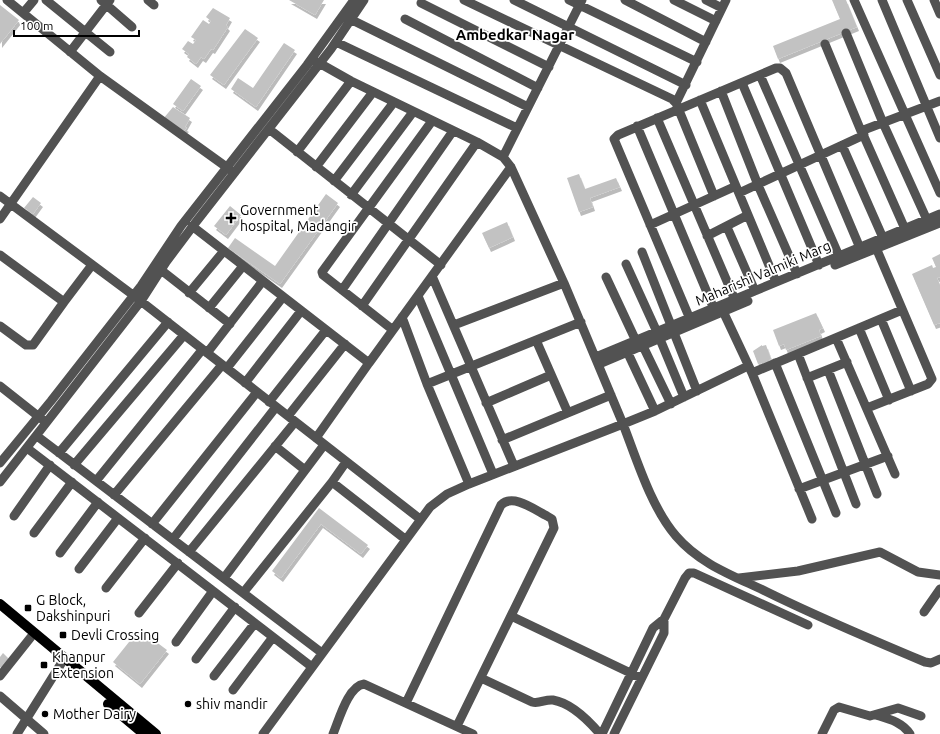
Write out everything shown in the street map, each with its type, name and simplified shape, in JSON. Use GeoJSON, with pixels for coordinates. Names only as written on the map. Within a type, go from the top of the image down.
{"type":"FeatureCollection","features":[{"type":"Feature","properties":{"kind":"main road"},"geometry":{"type":"LineString","coordinates":[[0,604],[144,734]]}},
{"type":"Feature","properties":{"kind":"main road"},"geometry":{"type":"LineString","coordinates":[[0,612],[30,637],[156,734]]}},
{"type":"Feature","properties":{"kind":"street"},"geometry":{"type":"LineString","coordinates":[[7,0],[24,12],[100,76],[231,170]]}},
{"type":"Feature","properties":{"kind":"street"},"geometry":{"type":"LineString","coordinates":[[24,12],[34,0]]}},
{"type":"Feature","properties":{"kind":"street"},"geometry":{"type":"LineString","coordinates":[[46,0],[110,52]]}},
{"type":"Feature","properties":{"kind":"street"},"geometry":{"type":"LineString","coordinates":[[0,463],[38,417],[133,295],[180,226],[268,129],[316,61],[354,0]]}},
{"type":"Feature","properties":{"kind":"street"},"geometry":{"type":"LineString","coordinates":[[0,482],[141,301],[231,170],[316,61],[336,42],[364,0]]}},
{"type":"Feature","properties":{"kind":"street"},"geometry":{"type":"LineString","coordinates":[[464,0],[668,97],[677,106],[714,196]]}},
{"type":"Feature","properties":{"kind":"street"},"geometry":{"type":"LineString","coordinates":[[514,0],[686,85]]}},
{"type":"Feature","properties":{"kind":"street"},"geometry":{"type":"LineString","coordinates":[[569,0],[581,3],[697,62]]}},
{"type":"Feature","properties":{"kind":"street"},"geometry":{"type":"LineString","coordinates":[[625,0],[706,42]]}},
{"type":"Feature","properties":{"kind":"street"},"geometry":{"type":"LineString","coordinates":[[674,0],[716,21]]}},
{"type":"Feature","properties":{"kind":"street"},"geometry":{"type":"LineString","coordinates":[[677,106],[724,4],[706,0]]}},
{"type":"Feature","properties":{"kind":"street"},"geometry":{"type":"LineString","coordinates":[[854,0],[940,193]]}},
{"type":"Feature","properties":{"kind":"street"},"geometry":{"type":"LineString","coordinates":[[882,0],[940,138]]}},
{"type":"Feature","properties":{"kind":"street"},"geometry":{"type":"LineString","coordinates":[[907,0],[940,75]]}},
{"type":"Feature","properties":{"kind":"street"},"geometry":{"type":"LineString","coordinates":[[934,0],[940,14]]}},
{"type":"Feature","properties":{"kind":"street"},"geometry":{"type":"LineString","coordinates":[[70,52],[86,32],[106,1],[132,27]]}},
{"type":"Feature","properties":{"kind":"street"},"geometry":{"type":"LineString","coordinates":[[421,3],[548,66]]}},
{"type":"Feature","properties":{"kind":"street"},"geometry":{"type":"LineString","coordinates":[[503,157],[581,3]]}},
{"type":"Feature","properties":{"kind":"street"},"geometry":{"type":"LineString","coordinates":[[405,19],[538,88]]}},
{"type":"Feature","properties":{"kind":"street"},"geometry":{"type":"LineString","coordinates":[[352,20],[528,107]]}},
{"type":"Feature","properties":{"kind":"street"},"geometry":{"type":"LineString","coordinates":[[846,33],[883,123],[927,220]]}},
{"type":"Feature","properties":{"kind":"street"},"geometry":{"type":"LineString","coordinates":[[336,42],[518,128]]}},
{"type":"Feature","properties":{"kind":"street"},"geometry":{"type":"LineString","coordinates":[[825,44],[862,133],[905,229]]}},
{"type":"Feature","properties":{"kind":"street"},"geometry":{"type":"LineString","coordinates":[[316,61],[351,81],[477,142],[503,157],[511,167],[598,361],[648,487],[659,509],[676,536],[706,563],[810,613],[925,662],[931,663],[940,658]]}},
{"type":"Feature","properties":{"kind":"street"},"geometry":{"type":"LineString","coordinates":[[690,319],[614,139],[618,135],[657,118],[677,106],[700,100],[776,68],[783,70],[860,248]]}},
{"type":"Feature","properties":{"kind":"street"},"geometry":{"type":"LineString","coordinates":[[760,75],[839,256]]}},
{"type":"Feature","properties":{"kind":"street"},"geometry":{"type":"LineString","coordinates":[[0,219],[100,76]]}},
{"type":"Feature","properties":{"kind":"street"},"geometry":{"type":"LineString","coordinates":[[297,152],[351,81]]}},
{"type":"Feature","properties":{"kind":"street"},"geometry":{"type":"LineString","coordinates":[[742,83],[819,265]]}},
{"type":"Feature","properties":{"kind":"street"},"geometry":{"type":"LineString","coordinates":[[721,91],[758,184],[797,274]]}},
{"type":"Feature","properties":{"kind":"street"},"geometry":{"type":"LineString","coordinates":[[316,167],[373,92]]}},
{"type":"Feature","properties":{"kind":"street"},"geometry":{"type":"LineString","coordinates":[[700,100],[776,282]]}},
{"type":"Feature","properties":{"kind":"street"},"geometry":{"type":"LineString","coordinates":[[650,225],[714,196],[758,184],[842,145],[883,123],[940,101]]}},
{"type":"Feature","properties":{"kind":"street"},"geometry":{"type":"LineString","coordinates":[[334,181],[394,102]]}},
{"type":"Feature","properties":{"kind":"street"},"geometry":{"type":"LineString","coordinates":[[351,195],[413,112]]}},
{"type":"Feature","properties":{"kind":"street"},"geometry":{"type":"LineString","coordinates":[[657,118],[735,300]]}},
{"type":"Feature","properties":{"kind":"street"},"geometry":{"type":"LineString","coordinates":[[393,330],[323,275],[322,272],[432,120]]}},
{"type":"Feature","properties":{"kind":"street"},"geometry":{"type":"LineString","coordinates":[[637,126],[674,215],[719,309],[750,369],[812,519]]}},
{"type":"Feature","properties":{"kind":"street"},"geometry":{"type":"LineString","coordinates":[[268,129],[441,265]]}},
{"type":"Feature","properties":{"kind":"street"},"geometry":{"type":"LineString","coordinates":[[342,290],[453,131]]}},
{"type":"Feature","properties":{"kind":"street"},"geometry":{"type":"LineString","coordinates":[[362,306],[477,142]]}},
{"type":"Feature","properties":{"kind":"street"},"geometry":{"type":"LineString","coordinates":[[842,145],[883,238]]}},
{"type":"Feature","properties":{"kind":"street"},"geometry":{"type":"LineString","coordinates":[[316,438],[511,167]]}},
{"type":"Feature","properties":{"kind":"street"},"geometry":{"type":"LineString","coordinates":[[0,196],[141,301],[420,519]]}},
{"type":"Feature","properties":{"kind":"street","name":"Maharishi Valmiki Marg"},"geometry":{"type":"LineString","coordinates":[[673,329],[690,319],[719,309],[735,300],[776,282],[860,248],[875,245],[883,238],[940,214]]}},
{"type":"Feature","properties":{"kind":"street"},"geometry":{"type":"LineString","coordinates":[[707,236],[748,215]]}},
{"type":"Feature","properties":{"kind":"street","name":"Maharishi Valmiki Marg"},"geometry":{"type":"LineString","coordinates":[[598,361],[640,342],[875,245],[940,223]]}},
{"type":"Feature","properties":{"kind":"street"},"geometry":{"type":"LineString","coordinates":[[192,226],[223,252],[369,363]]}},
{"type":"Feature","properties":{"kind":"street"},"geometry":{"type":"LineString","coordinates":[[727,227],[755,291]]}},
{"type":"Feature","properties":{"kind":"street"},"geometry":{"type":"LineString","coordinates":[[867,408],[928,384],[932,379],[875,245]]}},
{"type":"Feature","properties":{"kind":"street"},"geometry":{"type":"LineString","coordinates":[[190,293],[223,252]]}},
{"type":"Feature","properties":{"kind":"street"},"geometry":{"type":"LineString","coordinates":[[642,252],[697,391]]}},
{"type":"Feature","properties":{"kind":"street"},"geometry":{"type":"LineString","coordinates":[[0,255],[64,302]]}},
{"type":"Feature","properties":{"kind":"street"},"geometry":{"type":"LineString","coordinates":[[626,264],[659,335],[684,397]]}},
{"type":"Feature","properties":{"kind":"street"},"geometry":{"type":"LineString","coordinates":[[0,326],[26,345],[33,345],[92,265]]}},
{"type":"Feature","properties":{"kind":"street"},"geometry":{"type":"LineString","coordinates":[[209,308],[243,266]]}},
{"type":"Feature","properties":{"kind":"street"},"geometry":{"type":"LineString","coordinates":[[161,270],[230,324]]}},
{"type":"Feature","properties":{"kind":"street"},"geometry":{"type":"LineString","coordinates":[[432,276],[514,466]]}},
{"type":"Feature","properties":{"kind":"street"},"geometry":{"type":"LineString","coordinates":[[606,277],[671,404]]}},
{"type":"Feature","properties":{"kind":"street"},"geometry":{"type":"LineString","coordinates":[[96,481],[205,351],[230,324],[262,282]]}},
{"type":"Feature","properties":{"kind":"street"},"geometry":{"type":"LineString","coordinates":[[454,326],[564,283]]}},
{"type":"Feature","properties":{"kind":"street"},"geometry":{"type":"LineString","coordinates":[[418,296],[492,474]]}},
{"type":"Feature","properties":{"kind":"street"},"geometry":{"type":"LineString","coordinates":[[114,495],[283,297]]}},
{"type":"Feature","properties":{"kind":"street"},"geometry":{"type":"LineString","coordinates":[[263,734],[420,519],[430,507],[439,500],[492,474],[655,411],[697,391],[750,369],[775,363],[798,354],[902,310]]}},
{"type":"Feature","properties":{"kind":"street"},"geometry":{"type":"LineString","coordinates":[[245,383],[301,311]]}},
{"type":"Feature","properties":{"kind":"street"},"geometry":{"type":"LineString","coordinates":[[402,317],[427,384],[469,484]]}},
{"type":"Feature","properties":{"kind":"street"},"geometry":{"type":"LineString","coordinates":[[881,319],[911,391]]}},
{"type":"Feature","properties":{"kind":"street"},"geometry":{"type":"LineString","coordinates":[[59,453],[168,322]]}},
{"type":"Feature","properties":{"kind":"street"},"geometry":{"type":"LineString","coordinates":[[427,384],[581,322]]}},
{"type":"Feature","properties":{"kind":"street"},"geometry":{"type":"LineString","coordinates":[[859,328],[889,400]]}},
{"type":"Feature","properties":{"kind":"street"},"geometry":{"type":"LineString","coordinates":[[173,539],[326,330]]}},
{"type":"Feature","properties":{"kind":"street"},"geometry":{"type":"LineString","coordinates":[[74,465],[184,335]]}},
{"type":"Feature","properties":{"kind":"street"},"geometry":{"type":"LineString","coordinates":[[836,338],[895,474]]}},
{"type":"Feature","properties":{"kind":"street"},"geometry":{"type":"LineString","coordinates":[[536,340],[568,413]]}},
{"type":"Feature","properties":{"kind":"street"},"geometry":{"type":"LineString","coordinates":[[190,552],[275,446],[292,419],[345,344]]}},
{"type":"Feature","properties":{"kind":"street"},"geometry":{"type":"LineString","coordinates":[[626,349],[655,411]]}},
{"type":"Feature","properties":{"kind":"street"},"geometry":{"type":"LineString","coordinates":[[798,354],[856,504]]}},
{"type":"Feature","properties":{"kind":"street"},"geometry":{"type":"LineString","coordinates":[[807,378],[847,362]]}},
{"type":"Feature","properties":{"kind":"street"},"geometry":{"type":"LineString","coordinates":[[775,363],[836,513]]}},
{"type":"Feature","properties":{"kind":"street"},"geometry":{"type":"LineString","coordinates":[[828,370],[876,494]]}},
{"type":"Feature","properties":{"kind":"street"},"geometry":{"type":"LineString","coordinates":[[486,403],[551,375]]}},
{"type":"Feature","properties":{"kind":"street"},"geometry":{"type":"LineString","coordinates":[[0,386],[47,423]]}},
{"type":"Feature","properties":{"kind":"street"},"geometry":{"type":"LineString","coordinates":[[152,524],[257,392]]}},
{"type":"Feature","properties":{"kind":"street"},"geometry":{"type":"LineString","coordinates":[[502,440],[612,396]]}},
{"type":"Feature","properties":{"kind":"street"},"geometry":{"type":"LineString","coordinates":[[37,436],[322,653]]}},
{"type":"Feature","properties":{"kind":"street"},"geometry":{"type":"LineString","coordinates":[[224,578],[324,445]]}},
{"type":"Feature","properties":{"kind":"street"},"geometry":{"type":"LineString","coordinates":[[275,446],[305,470]]}},
{"type":"Feature","properties":{"kind":"street"},"geometry":{"type":"LineString","coordinates":[[27,448],[312,667]]}},
{"type":"Feature","properties":{"kind":"street"},"geometry":{"type":"LineString","coordinates":[[800,489],[888,456]]}},
{"type":"Feature","properties":{"kind":"street"},"geometry":{"type":"LineString","coordinates":[[244,593],[332,482],[346,462]]}},
{"type":"Feature","properties":{"kind":"street"},"geometry":{"type":"LineString","coordinates":[[14,516],[50,466]]}},
{"type":"Feature","properties":{"kind":"street"},"geometry":{"type":"LineString","coordinates":[[34,533],[72,482]]}},
{"type":"Feature","properties":{"kind":"street"},"geometry":{"type":"LineString","coordinates":[[332,482],[405,539]]}},
{"type":"Feature","properties":{"kind":"street"},"geometry":{"type":"LineString","coordinates":[[406,703],[501,505],[510,500],[516,501],[552,519],[554,528],[457,726]]}},
{"type":"Feature","properties":{"kind":"street"},"geometry":{"type":"LineString","coordinates":[[60,553],[98,502]]}},
{"type":"Feature","properties":{"kind":"street"},"geometry":{"type":"LineString","coordinates":[[79,569],[118,518]]}},
{"type":"Feature","properties":{"kind":"street"},"geometry":{"type":"LineString","coordinates":[[106,588],[144,538]]}},
{"type":"Feature","properties":{"kind":"street"},"geometry":{"type":"LineString","coordinates":[[738,578],[798,572],[880,552],[918,572],[940,575]]}},
{"type":"Feature","properties":{"kind":"street"},"geometry":{"type":"LineString","coordinates":[[139,613],[178,563]]}},
{"type":"Feature","properties":{"kind":"street"},"geometry":{"type":"LineString","coordinates":[[481,678],[532,702],[537,703],[549,700],[560,702],[582,714],[601,734],[653,628],[664,619],[685,578],[692,573],[808,625]]}},
{"type":"Feature","properties":{"kind":"street"},"geometry":{"type":"LineString","coordinates":[[924,612],[940,589]]}},
{"type":"Feature","properties":{"kind":"street"},"geometry":{"type":"LineString","coordinates":[[176,642],[213,591]]}},
{"type":"Feature","properties":{"kind":"street"},"geometry":{"type":"LineString","coordinates":[[196,659],[235,607]]}},
{"type":"Feature","properties":{"kind":"street"},"geometry":{"type":"LineString","coordinates":[[511,616],[641,678]]}},
{"type":"Feature","properties":{"kind":"street"},"geometry":{"type":"LineString","coordinates":[[614,734],[664,633],[664,619]]}},
{"type":"Feature","properties":{"kind":"street"},"geometry":{"type":"LineString","coordinates":[[214,676],[255,623]]}},
{"type":"Feature","properties":{"kind":"street"},"geometry":{"type":"LineString","coordinates":[[0,676],[30,637]]}},
{"type":"Feature","properties":{"kind":"street"},"geometry":{"type":"LineString","coordinates":[[233,690],[273,637]]}},
{"type":"Feature","properties":{"kind":"street"},"geometry":{"type":"LineString","coordinates":[[17,734],[63,661]]}},
{"type":"Feature","properties":{"kind":"street"},"geometry":{"type":"LineString","coordinates":[[333,734],[351,692],[359,684],[370,685],[473,734]]}},
{"type":"Feature","properties":{"kind":"street"},"geometry":{"type":"LineString","coordinates":[[0,696],[44,734]]}},
{"type":"Feature","properties":{"kind":"street"},"geometry":{"type":"LineString","coordinates":[[822,734],[836,708],[863,715],[876,715],[898,708],[921,716]]}},
{"type":"Feature","properties":{"kind":"street"},"geometry":{"type":"LineString","coordinates":[[876,715],[896,722],[904,727],[910,734]]}},
{"type":"Feature","properties":{"kind":"building"},"geometry":{"type":"Polygon","coordinates":[[[289,0],[324,0],[315,15],[289,0]]]}},
{"type":"Feature","properties":{"kind":"building"},"geometry":{"type":"Polygon","coordinates":[[[832,0],[846,0],[857,27],[778,59],[773,46],[840,19],[832,0]]]}},
{"type":"Feature","properties":{"kind":"building"},"geometry":{"type":"Polygon","coordinates":[[[0,5],[19,20],[0,44],[0,5]]]}},
{"type":"Feature","properties":{"kind":"building"},"geometry":{"type":"Polygon","coordinates":[[[213,8],[230,18],[226,25],[228,27],[213,50],[211,49],[204,59],[201,57],[196,64],[187,57],[189,54],[182,49],[188,41],[193,44],[196,40],[191,37],[203,20],[209,24],[211,21],[206,17],[213,8]]]}},
{"type":"Feature","properties":{"kind":"building"},"geometry":{"type":"Polygon","coordinates":[[[245,29],[258,38],[224,85],[210,75],[245,29]]]}},
{"type":"Feature","properties":{"kind":"building"},"geometry":{"type":"Polygon","coordinates":[[[284,43],[295,50],[256,107],[231,89],[238,78],[253,88],[284,43]]]}},
{"type":"Feature","properties":{"kind":"building"},"geometry":{"type":"Polygon","coordinates":[[[191,79],[201,86],[183,111],[173,104],[191,79]]]}},
{"type":"Feature","properties":{"kind":"building"},"geometry":{"type":"Polygon","coordinates":[[[173,107],[190,118],[185,127],[187,128],[183,131],[163,119],[173,107]]]}},
{"type":"Feature","properties":{"kind":"building"},"geometry":{"type":"Polygon","coordinates":[[[579,174],[585,189],[616,178],[620,187],[590,198],[593,207],[579,212],[567,178],[579,174]]]}},
{"type":"Feature","properties":{"kind":"building"},"geometry":{"type":"Polygon","coordinates":[[[326,194],[338,203],[280,284],[228,248],[235,238],[275,266],[326,194]]]}},
{"type":"Feature","properties":{"kind":"building"},"geometry":{"type":"Polygon","coordinates":[[[33,197],[41,203],[33,214],[24,208],[33,197]]]}},
{"type":"Feature","properties":{"kind":"building"},"geometry":{"type":"Polygon","coordinates":[[[230,206],[241,215],[226,235],[214,226],[230,206]]]}},
{"type":"Feature","properties":{"kind":"building"},"geometry":{"type":"Polygon","coordinates":[[[507,222],[513,237],[489,248],[482,233],[507,222]]]}},
{"type":"Feature","properties":{"kind":"building"},"geometry":{"type":"Polygon","coordinates":[[[940,254],[940,277],[937,278],[940,285],[940,323],[934,325],[912,274],[932,265],[933,268],[936,267],[932,258],[940,254]]]}},
{"type":"Feature","properties":{"kind":"building"},"geometry":{"type":"Polygon","coordinates":[[[816,313],[823,328],[819,330],[821,336],[786,350],[784,344],[779,346],[773,330],[816,313]]]}},
{"type":"Feature","properties":{"kind":"building"},"geometry":{"type":"Polygon","coordinates":[[[762,345],[766,345],[771,359],[769,360],[770,363],[763,366],[762,363],[758,364],[753,351],[762,345]]]}},
{"type":"Feature","properties":{"kind":"building"},"geometry":{"type":"Polygon","coordinates":[[[319,508],[368,545],[361,554],[321,524],[281,578],[272,571],[319,508]]]}},
{"type":"Feature","properties":{"kind":"building"},"geometry":{"type":"Polygon","coordinates":[[[137,632],[148,641],[151,638],[167,650],[140,684],[113,662],[137,632]]]}},
{"type":"Feature","properties":{"kind":"building"},"geometry":{"type":"Polygon","coordinates":[[[3,653],[11,661],[4,670],[0,667],[0,657],[3,653]]]}},
{"type":"Feature","properties":{"kind":"place","name":"Government hospital, Madangir"},"geometry":{"type":"Point","coordinates":[231,218]}},
{"type":"Feature","properties":{"kind":"place","name":"G Block, Dakshinpuri"},"geometry":{"type":"Point","coordinates":[28,608]}},
{"type":"Feature","properties":{"kind":"place","name":"Devli Crossing"},"geometry":{"type":"Point","coordinates":[63,635]}},
{"type":"Feature","properties":{"kind":"place","name":"Khanpur Extension"},"geometry":{"type":"Point","coordinates":[44,665]}},
{"type":"Feature","properties":{"kind":"place","name":"shiv mandir"},"geometry":{"type":"Point","coordinates":[188,704]}},
{"type":"Feature","properties":{"kind":"place","name":"Mother Dairy"},"geometry":{"type":"Point","coordinates":[45,714]}},
{"type":"Feature","properties":{"kind":"district","name":"Ambedkar Nagar"},"geometry":{"type":"Point","coordinates":[515,35]}}]}
